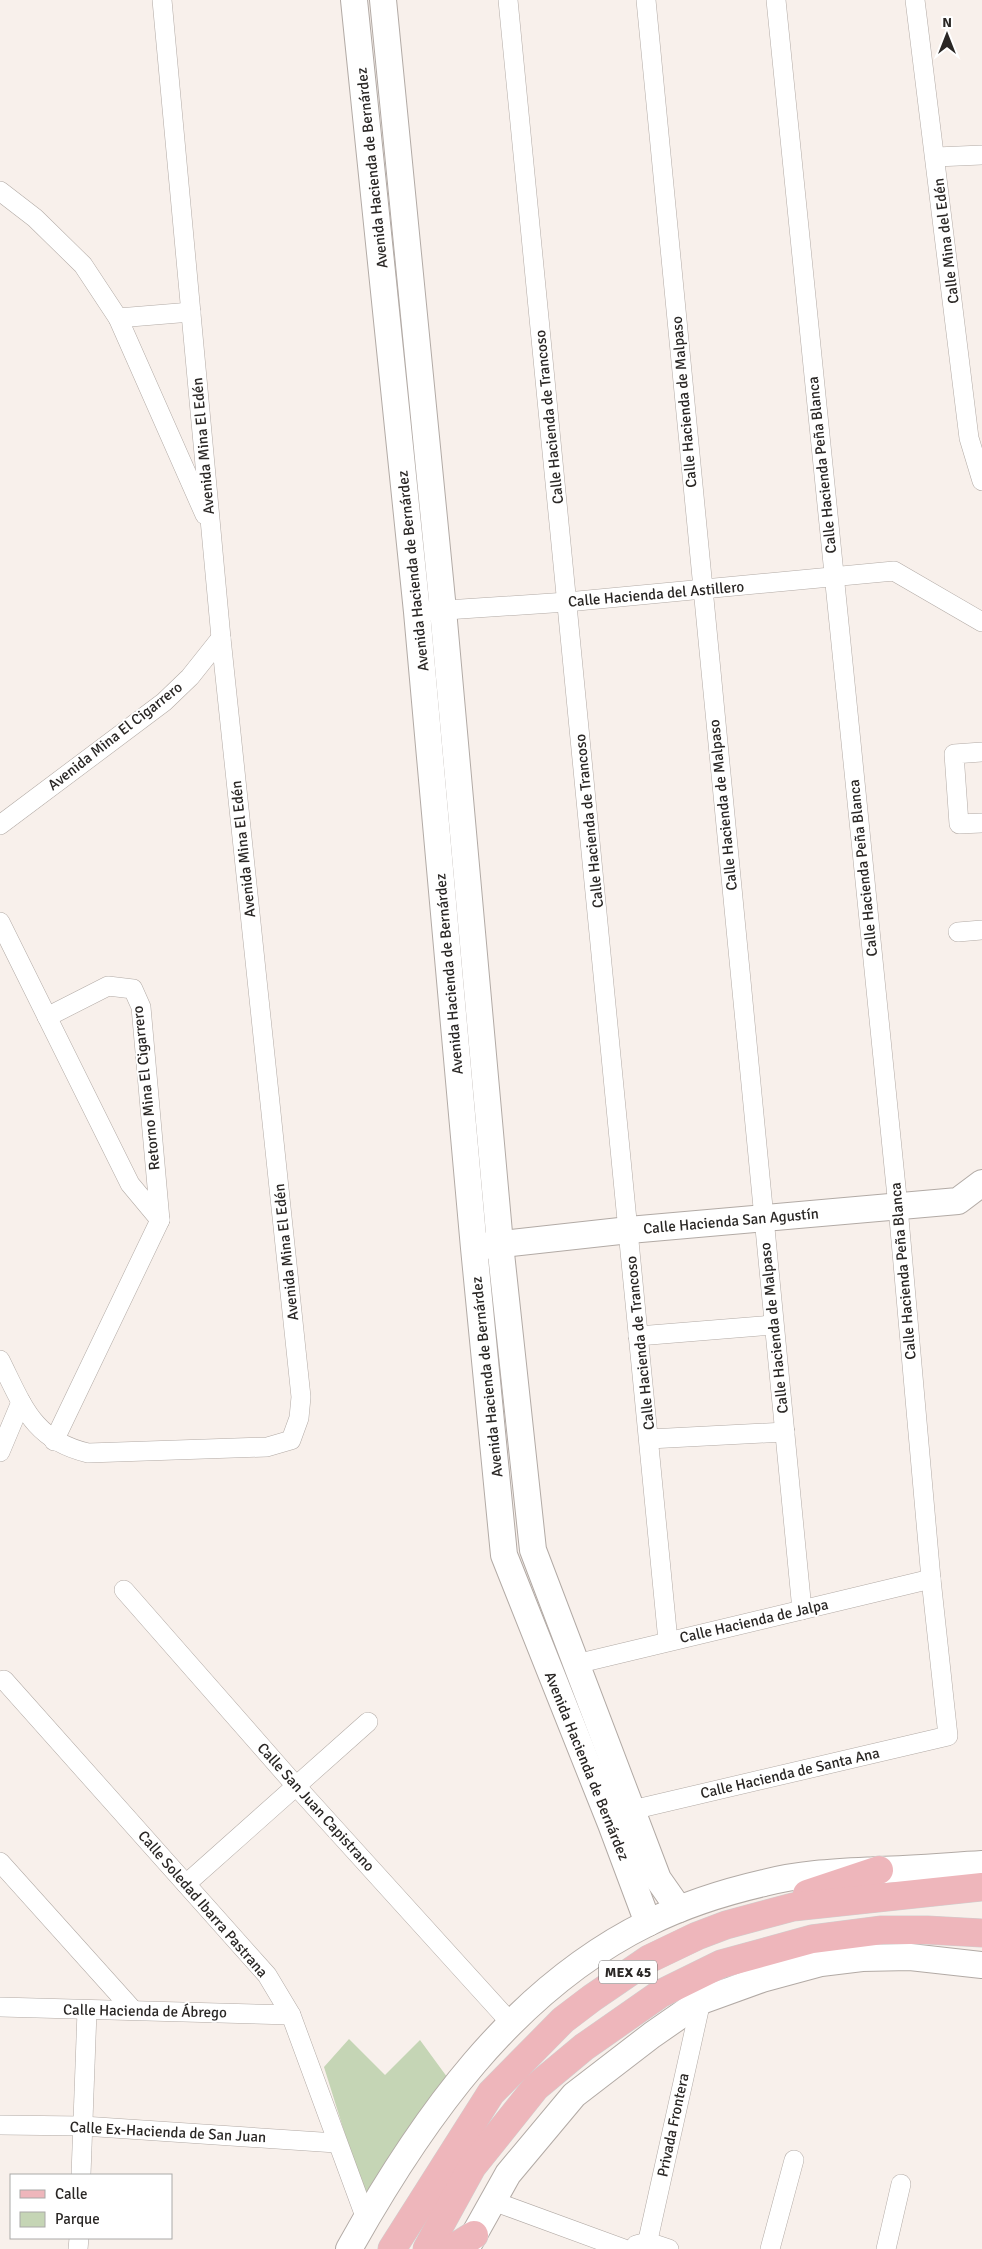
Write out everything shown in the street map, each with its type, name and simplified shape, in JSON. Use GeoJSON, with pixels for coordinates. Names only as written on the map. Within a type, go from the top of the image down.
{"type":"FeatureCollection","features":[{"type":"Feature","properties":{"kind":"main road"},"geometry":{"type":"LineString","coordinates":[[755,1916],[827,1886],[879,1870]]}},
{"type":"Feature","properties":{"kind":"main road","name":"MEX 45"},"geometry":{"type":"LineString","coordinates":[[392,2249],[492,2094],[563,2020],[649,1959],[697,1936],[755,1916],[822,1903],[982,1887]]}},
{"type":"Feature","properties":{"kind":"main road","name":"MEX 45"},"geometry":{"type":"LineString","coordinates":[[427,2249],[472,2167],[536,2087],[584,2047],[660,1994],[721,1964],[812,1939],[882,1930],[982,1933]]}},
{"type":"Feature","properties":{"kind":"street","name":"Avenida Mina El Edén"},"geometry":{"type":"LineString","coordinates":[[48,1436],[70,1449],[88,1453],[267,1447],[291,1440],[299,1418],[301,1397],[220,638],[162,0]]}},
{"type":"Feature","properties":{"kind":"street","name":"Avenida Hacienda de Bernárdez"},"geometry":{"type":"LineString","coordinates":[[354,0],[417,612],[474,1248],[504,1555],[611,1824],[648,1923]]}},
{"type":"Feature","properties":{"kind":"street","name":"Avenida Hacienda de Bernárdez"},"geometry":{"type":"LineString","coordinates":[[383,0],[444,610],[500,1244],[533,1550],[658,1879],[679,1909]]}},
{"type":"Feature","properties":{"kind":"street","name":"Calle Hacienda de Trancoso"},"geometry":{"type":"LineString","coordinates":[[508,0],[668,1641]]}},
{"type":"Feature","properties":{"kind":"street","name":"Calle Hacienda de Malpaso"},"geometry":{"type":"LineString","coordinates":[[646,0],[802,1610]]}},
{"type":"Feature","properties":{"kind":"street","name":"Calle Hacienda Peña Blanca"},"geometry":{"type":"LineString","coordinates":[[776,0],[898,1207],[931,1578],[948,1736]]}},
{"type":"Feature","properties":{"kind":"street","name":"Calle Mina del Edén"},"geometry":{"type":"LineString","coordinates":[[916,0],[969,438],[982,481]]}},
{"type":"Feature","properties":{"kind":"street"},"geometry":{"type":"LineString","coordinates":[[936,157],[982,155]]}},
{"type":"Feature","properties":{"kind":"street"},"geometry":{"type":"LineString","coordinates":[[0,191],[35,218],[82,266],[118,318],[211,530]]}},
{"type":"Feature","properties":{"kind":"street"},"geometry":{"type":"LineString","coordinates":[[118,318],[191,312]]}},
{"type":"Feature","properties":{"kind":"street","name":"Calle Hacienda del Astillero"},"geometry":{"type":"LineString","coordinates":[[417,612],[567,602],[894,571],[982,622]]}},
{"type":"Feature","properties":{"kind":"street","name":"Avenida Mina El Cigarrero"},"geometry":{"type":"LineString","coordinates":[[0,825],[164,702],[190,677],[220,638]]}},
{"type":"Feature","properties":{"kind":"street"},"geometry":{"type":"LineString","coordinates":[[982,752],[954,754],[959,824],[982,822]]}},
{"type":"Feature","properties":{"kind":"street","name":"Retorno Mina El Cigarrero"},"geometry":{"type":"LineString","coordinates":[[0,922],[130,1184],[160,1220]]}},
{"type":"Feature","properties":{"kind":"street"},"geometry":{"type":"LineString","coordinates":[[958,932],[982,930]]}},
{"type":"Feature","properties":{"kind":"street","name":"Retorno Mina El Cigarrero"},"geometry":{"type":"LineString","coordinates":[[47,1017],[108,986],[132,989],[141,1007],[160,1220]]}},
{"type":"Feature","properties":{"kind":"street","name":"Calle Hacienda San Agustín"},"geometry":{"type":"LineString","coordinates":[[474,1248],[629,1230],[958,1201],[982,1183]]}},
{"type":"Feature","properties":{"kind":"street"},"geometry":{"type":"LineString","coordinates":[[0,1360],[21,1402],[48,1436],[160,1220]]}},
{"type":"Feature","properties":{"kind":"street"},"geometry":{"type":"LineString","coordinates":[[638,1336],[773,1325]]}},
{"type":"Feature","properties":{"kind":"street"},"geometry":{"type":"LineString","coordinates":[[0,1452],[21,1402]]}},
{"type":"Feature","properties":{"kind":"street"},"geometry":{"type":"LineString","coordinates":[[649,1439],[785,1432]]}},
{"type":"Feature","properties":{"kind":"street","name":"Calle Hacienda de Jalpa"},"geometry":{"type":"LineString","coordinates":[[576,1664],[931,1578]]}},
{"type":"Feature","properties":{"kind":"street","name":"Calle San Juan Capistrano"},"geometry":{"type":"LineString","coordinates":[[124,1590],[296,1786],[510,2022]]}},
{"type":"Feature","properties":{"kind":"street","name":"Calle Soledad Ibarra Pastrana"},"geometry":{"type":"LineString","coordinates":[[4,1680],[267,1975],[291,2015],[336,2143],[366,2219]]}},
{"type":"Feature","properties":{"kind":"street"},"geometry":{"type":"LineString","coordinates":[[186,1884],[368,1722]]}},
{"type":"Feature","properties":{"kind":"street","name":"Calle Hacienda de Santa Ana"},"geometry":{"type":"LineString","coordinates":[[632,1810],[948,1736]]}},
{"type":"Feature","properties":{"kind":"street"},"geometry":{"type":"LineString","coordinates":[[0,1862],[133,2010]]}},
{"type":"Feature","properties":{"kind":"street"},"geometry":{"type":"LineString","coordinates":[[350,2249],[366,2219],[434,2116],[473,2063],[510,2022],[538,1997],[605,1947],[648,1923],[679,1909],[765,1882],[836,1872],[982,1864]]}},
{"type":"Feature","properties":{"kind":"street"},"geometry":{"type":"LineString","coordinates":[[464,2244],[493,2201],[508,2174],[574,2095],[652,2035],[701,2001],[762,1979],[829,1962],[862,1958],[910,1957],[982,1965]]}},
{"type":"Feature","properties":{"kind":"street","name":"Privada Frontera"},"geometry":{"type":"LineString","coordinates":[[647,2246],[701,2001]]}},
{"type":"Feature","properties":{"kind":"street","name":"Calle Hacienda de Ábrego"},"geometry":{"type":"LineString","coordinates":[[0,2007],[87,2011],[133,2010],[291,2015]]}},
{"type":"Feature","properties":{"kind":"street"},"geometry":{"type":"LineString","coordinates":[[81,2174],[87,2011]]}},
{"type":"Feature","properties":{"kind":"street","name":"Calle Ex-Hacienda de San Juan"},"geometry":{"type":"LineString","coordinates":[[0,2125],[82,2126],[336,2143]]}},
{"type":"Feature","properties":{"kind":"street"},"geometry":{"type":"LineString","coordinates":[[770,2249],[794,2160]]}},
{"type":"Feature","properties":{"kind":"street"},"geometry":{"type":"LineString","coordinates":[[886,2249],[901,2184]]}},
{"type":"Feature","properties":{"kind":"street"},"geometry":{"type":"LineString","coordinates":[[493,2201],[623,2248],[647,2246],[669,2249]]}},
{"type":"Feature","properties":{"kind":"green space"},"geometry":{"type":"Polygon","coordinates":[[[349,2039],[385,2075],[420,2040],[450,2081],[364,2195],[324,2067],[349,2039]]]}}]}
